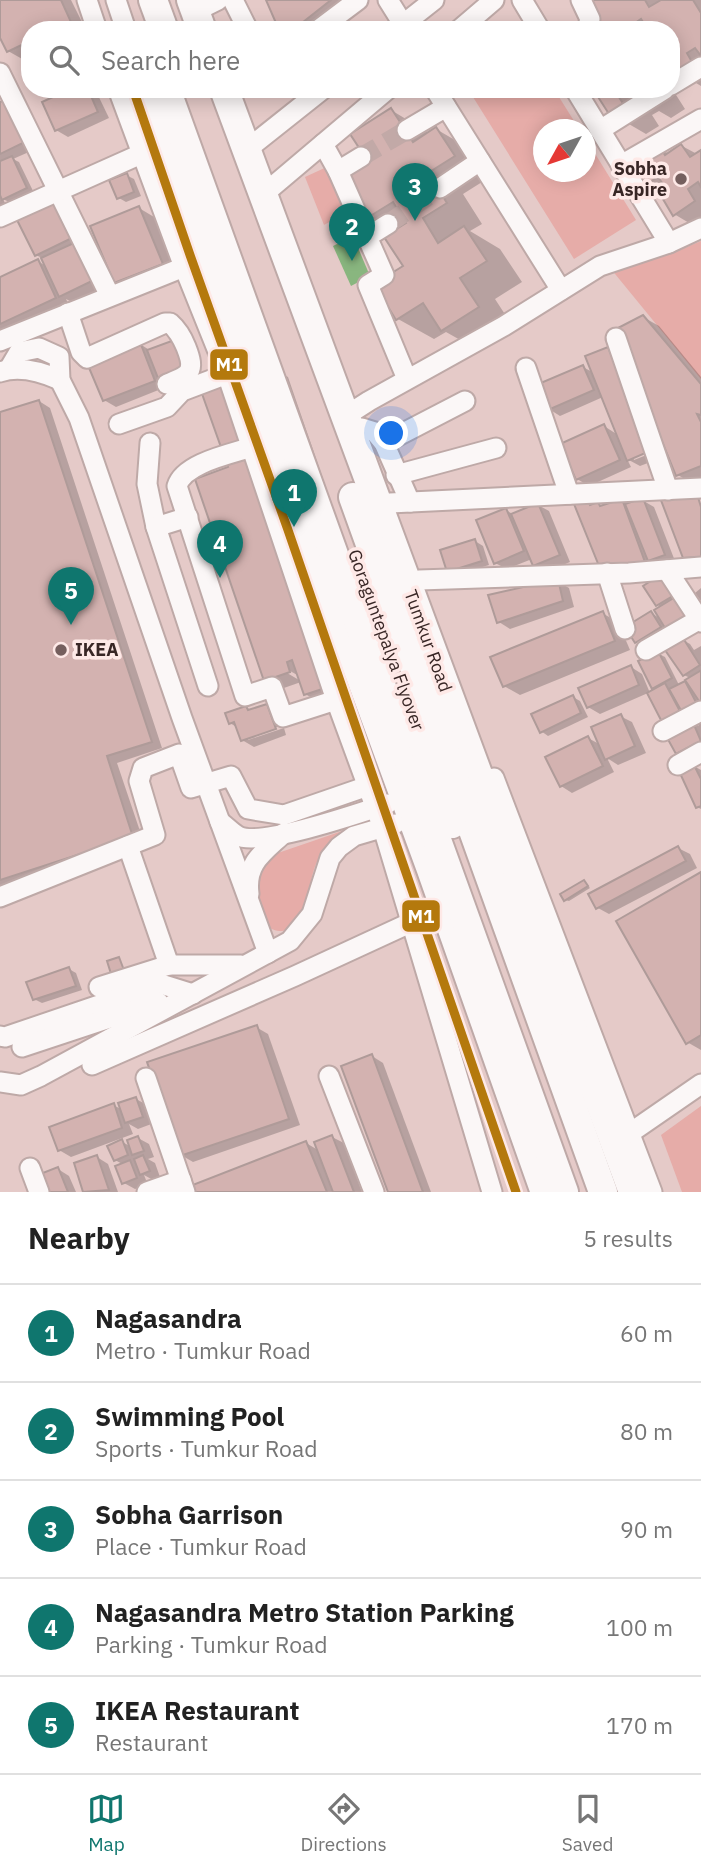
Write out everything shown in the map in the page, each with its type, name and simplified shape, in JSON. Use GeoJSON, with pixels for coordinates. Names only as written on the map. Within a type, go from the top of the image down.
{"type":"FeatureCollection","features":[{"type":"Feature","properties":{"kind":"highway"},"geometry":{"type":"LineString","coordinates":[[133,0],[141,21]]}},
{"type":"Feature","properties":{"kind":"highway"},"geometry":{"type":"LineString","coordinates":[[153,0],[161,21]]}},
{"type":"Feature","properties":{"kind":"highway"},"geometry":{"type":"LineString","coordinates":[[173,0],[181,21]]}},
{"type":"Feature","properties":{"kind":"highway"},"geometry":{"type":"LineString","coordinates":[[169,98],[564,1192]]}},
{"type":"Feature","properties":{"kind":"highway","name":"Goraguntepalya Flyover"},"geometry":{"type":"LineString","coordinates":[[189,98],[584,1192]]}},
{"type":"Feature","properties":{"kind":"highway","name":"Goraguntepalya Flyover"},"geometry":{"type":"LineString","coordinates":[[208,98],[603,1192]]}},
{"type":"Feature","properties":{"kind":"highway","name":"Tumkur Road"},"geometry":{"type":"LineString","coordinates":[[226,98],[632,1192]]}},
{"type":"Feature","properties":{"kind":"street"},"geometry":{"type":"LineString","coordinates":[[87,0],[94,21]]}},
{"type":"Feature","properties":{"kind":"street"},"geometry":{"type":"LineString","coordinates":[[116,0],[123,21]]}},
{"type":"Feature","properties":{"kind":"street"},"geometry":{"type":"LineString","coordinates":[[233,0],[244,21]]}},
{"type":"Feature","properties":{"kind":"street"},"geometry":{"type":"LineString","coordinates":[[330,21],[358,0]]}},
{"type":"Feature","properties":{"kind":"street"},"geometry":{"type":"LineString","coordinates":[[388,0],[397,21]]}},
{"type":"Feature","properties":{"kind":"street"},"geometry":{"type":"LineString","coordinates":[[407,21],[434,0]]}},
{"type":"Feature","properties":{"kind":"street"},"geometry":{"type":"LineString","coordinates":[[470,21],[494,0]]}},
{"type":"Feature","properties":{"kind":"street"},"geometry":{"type":"LineString","coordinates":[[522,0],[535,21]]}},
{"type":"Feature","properties":{"kind":"street"},"geometry":{"type":"LineString","coordinates":[[581,0],[589,21]]}},
{"type":"Feature","properties":{"kind":"street"},"geometry":{"type":"LineString","coordinates":[[680,80],[701,67]]}},
{"type":"Feature","properties":{"kind":"street"},"geometry":{"type":"LineString","coordinates":[[3,86],[110,296]]}},
{"type":"Feature","properties":{"kind":"street"},"geometry":{"type":"LineString","coordinates":[[121,98],[184,267],[200,347],[190,371],[183,378],[167,384]]}},
{"type":"Feature","properties":{"kind":"street"},"geometry":{"type":"LineString","coordinates":[[151,98],[208,258],[251,391],[401,800],[540,1192]]}},
{"type":"Feature","properties":{"kind":"street"},"geometry":{"type":"LineString","coordinates":[[238,98],[652,1192]]}},
{"type":"Feature","properties":{"kind":"street"},"geometry":{"type":"LineString","coordinates":[[255,143],[312,98]]}},
{"type":"Feature","properties":{"kind":"street"},"geometry":{"type":"LineString","coordinates":[[272,187],[377,98]]}},
{"type":"Feature","properties":{"kind":"street"},"geometry":{"type":"LineString","coordinates":[[440,98],[561,290]]}},
{"type":"Feature","properties":{"kind":"street"},"geometry":{"type":"LineString","coordinates":[[580,98],[669,243]]}},
{"type":"Feature","properties":{"kind":"street"},"geometry":{"type":"LineString","coordinates":[[600,130],[651,98]]}},
{"type":"Feature","properties":{"kind":"street"},"geometry":{"type":"LineString","coordinates":[[407,130],[446,107]]}},
{"type":"Feature","properties":{"kind":"street"},"geometry":{"type":"LineString","coordinates":[[621,165],[701,119]]}},
{"type":"Feature","properties":{"kind":"street"},"geometry":{"type":"LineString","coordinates":[[323,144],[338,171],[384,275],[368,285],[407,379]]}},
{"type":"Feature","properties":{"kind":"street"},"geometry":{"type":"LineString","coordinates":[[0,217],[141,154]]}},
{"type":"Feature","properties":{"kind":"street"},"geometry":{"type":"LineString","coordinates":[[338,171],[361,157]]}},
{"type":"Feature","properties":{"kind":"street"},"geometry":{"type":"LineString","coordinates":[[440,188],[480,161]]}},
{"type":"Feature","properties":{"kind":"street"},"geometry":{"type":"LineString","coordinates":[[367,237],[388,224]]}},
{"type":"Feature","properties":{"kind":"street"},"geometry":{"type":"LineString","coordinates":[[359,419],[407,379],[504,326],[600,266],[669,243],[701,228]]}},
{"type":"Feature","properties":{"kind":"street"},"geometry":{"type":"LineString","coordinates":[[0,341],[208,258]]}},
{"type":"Feature","properties":{"kind":"street"},"geometry":{"type":"LineString","coordinates":[[68,313],[81,352],[88,358],[165,323],[200,347],[227,374],[336,700],[383,828],[492,1192]]}},
{"type":"Feature","properties":{"kind":"street"},"geometry":{"type":"LineString","coordinates":[[616,338],[668,490]]}},
{"type":"Feature","properties":{"kind":"street"},"geometry":{"type":"LineString","coordinates":[[5,371],[19,352],[39,348],[59,356],[60,380],[79,418],[205,783],[268,953]]}},
{"type":"Feature","properties":{"kind":"street"},"geometry":{"type":"LineString","coordinates":[[526,368],[569,494]]}},
{"type":"Feature","properties":{"kind":"street"},"geometry":{"type":"LineString","coordinates":[[120,424],[167,407],[182,391],[227,374]]}},
{"type":"Feature","properties":{"kind":"street"},"geometry":{"type":"LineString","coordinates":[[384,443],[465,401]]}},
{"type":"Feature","properties":{"kind":"street"},"geometry":{"type":"LineString","coordinates":[[359,419],[384,443],[410,502]]}},
{"type":"Feature","properties":{"kind":"street"},"geometry":{"type":"LineString","coordinates":[[150,443],[147,484],[156,527],[208,686]]}},
{"type":"Feature","properties":{"kind":"street"},"geometry":{"type":"LineString","coordinates":[[252,447],[198,465],[179,479],[177,486],[245,696],[272,687],[283,717],[336,700]]}},
{"type":"Feature","properties":{"kind":"street"},"geometry":{"type":"LineString","coordinates":[[396,475],[496,448]]}},
{"type":"Feature","properties":{"kind":"street"},"geometry":{"type":"LineString","coordinates":[[390,503],[701,488]]}},
{"type":"Feature","properties":{"kind":"street"},"geometry":{"type":"LineString","coordinates":[[156,527],[188,517]]}},
{"type":"Feature","properties":{"kind":"street"},"geometry":{"type":"LineString","coordinates":[[419,580],[701,567]]}},
{"type":"Feature","properties":{"kind":"street"},"geometry":{"type":"LineString","coordinates":[[646,650],[700,620],[667,570]]}},
{"type":"Feature","properties":{"kind":"street"},"geometry":{"type":"LineString","coordinates":[[607,573],[625,629]]}},
{"type":"Feature","properties":{"kind":"street"},"geometry":{"type":"LineString","coordinates":[[663,731],[701,711]]}},
{"type":"Feature","properties":{"kind":"street"},"geometry":{"type":"LineString","coordinates":[[678,765],[701,752]]}},
{"type":"Feature","properties":{"kind":"street"},"geometry":{"type":"LineString","coordinates":[[0,897],[155,835],[139,781],[143,768],[179,754],[191,788],[231,776],[248,808],[284,815],[368,786]]}},
{"type":"Feature","properties":{"kind":"street"},"geometry":{"type":"LineString","coordinates":[[220,822],[239,837],[257,838],[355,817],[401,800]]}},
{"type":"Feature","properties":{"kind":"street"},"geometry":{"type":"LineString","coordinates":[[0,1083],[21,1085],[289,941],[312,914],[330,858],[339,847],[354,836],[407,819]]}},
{"type":"Feature","properties":{"kind":"street"},"geometry":{"type":"LineString","coordinates":[[250,905],[247,882],[253,862],[284,833]]}},
{"type":"Feature","properties":{"kind":"street"},"geometry":{"type":"LineString","coordinates":[[128,846],[169,965]]}},
{"type":"Feature","properties":{"kind":"street"},"geometry":{"type":"LineString","coordinates":[[92,1065],[412,922]]}},
{"type":"Feature","properties":{"kind":"street"},"geometry":{"type":"LineString","coordinates":[[99,987],[169,965],[246,965]]}},
{"type":"Feature","properties":{"kind":"street"},"geometry":{"type":"LineString","coordinates":[[0,1036],[5,1037],[161,984],[184,998]]}},
{"type":"Feature","properties":{"kind":"street"},"geometry":{"type":"LineString","coordinates":[[22,1047],[166,1000],[184,998]]}},
{"type":"Feature","properties":{"kind":"street"},"geometry":{"type":"LineString","coordinates":[[329,1076],[373,1192]]}},
{"type":"Feature","properties":{"kind":"street"},"geometry":{"type":"LineString","coordinates":[[146,1078],[183,1186],[147,1192]]}},
{"type":"Feature","properties":{"kind":"street"},"geometry":{"type":"LineString","coordinates":[[630,1133],[701,1084]]}},
{"type":"Feature","properties":{"kind":"street"},"geometry":{"type":"LineString","coordinates":[[30,1168],[39,1192]]}},
{"type":"Feature","properties":{"kind":"shaded area"},"geometry":{"type":"Polygon","coordinates":[[[474,98],[560,98],[573,119],[533,119],[533,182],[596,182],[596,155],[636,220],[574,259],[474,98]]]}},
{"type":"Feature","properties":{"kind":"shaded area"},"geometry":{"type":"Polygon","coordinates":[[[331,165],[345,213],[324,225],[305,177],[331,165]]]}},
{"type":"Feature","properties":{"kind":"shaded area"},"geometry":{"type":"Polygon","coordinates":[[[353,236],[370,276],[351,286],[333,246],[353,236]]]}},
{"type":"Feature","properties":{"kind":"shaded area"},"geometry":{"type":"Polygon","coordinates":[[[701,241],[701,379],[611,269],[675,252],[701,241]]]}},
{"type":"Feature","properties":{"kind":"shaded area"},"geometry":{"type":"Polygon","coordinates":[[[348,829],[330,844],[319,858],[305,905],[296,923],[290,929],[273,930],[262,919],[257,905],[258,868],[275,854],[348,829]]]}},
{"type":"Feature","properties":{"kind":"shaded area"},"geometry":{"type":"Polygon","coordinates":[[[701,1106],[701,1192],[682,1192],[661,1135],[701,1106]]]}},
{"type":"Feature","properties":{"kind":"building"},"geometry":{"type":"Polygon","coordinates":[[[0,0],[61,0],[71,21],[21,21],[21,45],[7,52],[0,38],[0,0]]]}},
{"type":"Feature","properties":{"kind":"building"},"geometry":{"type":"Polygon","coordinates":[[[266,0],[331,0],[304,21],[275,21],[266,0]]]}},
{"type":"Feature","properties":{"kind":"building"},"geometry":{"type":"Polygon","coordinates":[[[584,0],[645,0],[649,7],[661,0],[693,0],[701,13],[701,56],[695,48],[687,53],[692,62],[680,70],[680,21],[597,21],[584,0]]]}},
{"type":"Feature","properties":{"kind":"building"},"geometry":{"type":"Polygon","coordinates":[[[51,98],[92,98],[98,112],[55,131],[42,102],[51,98]]]}},
{"type":"Feature","properties":{"kind":"building"},"geometry":{"type":"Polygon","coordinates":[[[599,98],[620,98],[624,105],[609,114],[599,98]]]}},
{"type":"Feature","properties":{"kind":"building"},"geometry":{"type":"Polygon","coordinates":[[[7,99],[27,141],[0,154],[0,102],[7,99]]]}},
{"type":"Feature","properties":{"kind":"building"},"geometry":{"type":"Polygon","coordinates":[[[391,108],[413,142],[436,127],[455,156],[428,173],[447,203],[423,218],[438,243],[464,226],[487,261],[460,278],[479,307],[441,331],[423,303],[396,320],[374,284],[403,266],[384,237],[406,223],[393,202],[367,218],[341,177],[367,160],[350,134],[391,108]]]}},
{"type":"Feature","properties":{"kind":"building","name":"Sobha Aspire"},"geometry":{"type":"Polygon","coordinates":[[[681,144],[690,157],[701,150],[701,187],[698,182],[688,189],[695,201],[673,216],[660,194],[667,190],[658,177],[650,182],[641,169],[646,165],[641,158],[659,146],[665,155],[681,144]]]}},
{"type":"Feature","properties":{"kind":"building"},"geometry":{"type":"Polygon","coordinates":[[[12,156],[27,188],[2,200],[0,161],[12,156]]]}},
{"type":"Feature","properties":{"kind":"building"},"geometry":{"type":"Polygon","coordinates":[[[127,173],[134,192],[117,199],[109,180],[127,173]]]}},
{"type":"Feature","properties":{"kind":"building"},"geometry":{"type":"Polygon","coordinates":[[[55,197],[74,237],[35,256],[15,216],[55,197]]]}},
{"type":"Feature","properties":{"kind":"building"},"geometry":{"type":"Polygon","coordinates":[[[139,206],[163,264],[114,283],[90,226],[139,206]]]}},
{"type":"Feature","properties":{"kind":"building"},"geometry":{"type":"Polygon","coordinates":[[[76,242],[94,280],[59,297],[41,258],[76,242]]]}},
{"type":"Feature","properties":{"kind":"building"},"geometry":{"type":"Polygon","coordinates":[[[38,259],[56,298],[0,324],[0,277],[38,259]]]}},
{"type":"Feature","properties":{"kind":"building"},"geometry":{"type":"Polygon","coordinates":[[[643,315],[701,384],[701,415],[697,414],[701,422],[701,466],[676,476],[616,329],[643,315]]]}},
{"type":"Feature","properties":{"kind":"building"},"geometry":{"type":"Polygon","coordinates":[[[177,339],[188,366],[158,378],[147,350],[177,339]]]}},
{"type":"Feature","properties":{"kind":"building"},"geometry":{"type":"Polygon","coordinates":[[[140,342],[155,381],[103,401],[87,363],[140,342]]]}},
{"type":"Feature","properties":{"kind":"building"},"geometry":{"type":"Polygon","coordinates":[[[608,347],[650,451],[627,461],[585,356],[608,347]]]}},
{"type":"Feature","properties":{"kind":"building"},"geometry":{"type":"Polygon","coordinates":[[[583,365],[594,390],[548,410],[536,385],[583,365]]]}},
{"type":"Feature","properties":{"kind":"building"},"geometry":{"type":"Polygon","coordinates":[[[273,367],[377,671],[304,695],[292,660],[287,662],[290,672],[264,681],[195,479],[228,467],[201,391],[273,367]]]}},
{"type":"Feature","properties":{"kind":"building","name":"IKEA"},"geometry":{"type":"Polygon","coordinates":[[[39,400],[152,742],[107,756],[133,837],[0,880],[0,412],[39,400]]]}},
{"type":"Feature","properties":{"kind":"building"},"geometry":{"type":"Polygon","coordinates":[[[604,424],[620,460],[576,480],[560,444],[604,424]]]}},
{"type":"Feature","properties":{"kind":"building"},"geometry":{"type":"Polygon","coordinates":[[[697,494],[701,507],[701,557],[683,558],[659,495],[697,494]]]}},
{"type":"Feature","properties":{"kind":"building"},"geometry":{"type":"Polygon","coordinates":[[[643,498],[665,555],[648,561],[625,504],[643,498]]]}},
{"type":"Feature","properties":{"kind":"building"},"geometry":{"type":"Polygon","coordinates":[[[622,499],[645,562],[599,566],[574,504],[588,500],[590,505],[598,502],[600,506],[622,499]]]}},
{"type":"Feature","properties":{"kind":"building"},"geometry":{"type":"Polygon","coordinates":[[[538,503],[560,555],[533,566],[511,514],[538,503]]]}},
{"type":"Feature","properties":{"kind":"building"},"geometry":{"type":"Polygon","coordinates":[[[506,508],[524,551],[494,564],[476,520],[506,508]]]}},
{"type":"Feature","properties":{"kind":"building"},"geometry":{"type":"Polygon","coordinates":[[[475,539],[482,561],[447,572],[440,550],[475,539]]]}},
{"type":"Feature","properties":{"kind":"building"},"geometry":{"type":"Polygon","coordinates":[[[663,573],[676,594],[656,606],[643,586],[663,573]]]}},
{"type":"Feature","properties":{"kind":"building"},"geometry":{"type":"Polygon","coordinates":[[[558,579],[563,601],[497,623],[488,595],[558,579]]]}},
{"type":"Feature","properties":{"kind":"building"},"geometry":{"type":"Polygon","coordinates":[[[677,596],[688,614],[665,628],[654,610],[677,596]]]}},
{"type":"Feature","properties":{"kind":"building"},"geometry":{"type":"Polygon","coordinates":[[[603,611],[615,641],[503,687],[490,657],[603,611]]]}},
{"type":"Feature","properties":{"kind":"building"},"geometry":{"type":"Polygon","coordinates":[[[651,611],[661,627],[635,643],[625,627],[651,611]]]}},
{"type":"Feature","properties":{"kind":"building"},"geometry":{"type":"Polygon","coordinates":[[[683,638],[700,665],[683,676],[665,650],[683,638]]]}},
{"type":"Feature","properties":{"kind":"building"},"geometry":{"type":"Polygon","coordinates":[[[658,651],[672,678],[652,689],[638,661],[658,651]]]}},
{"type":"Feature","properties":{"kind":"building"},"geometry":{"type":"Polygon","coordinates":[[[631,665],[639,685],[587,708],[578,688],[631,665]]]}},
{"type":"Feature","properties":{"kind":"building"},"geometry":{"type":"Polygon","coordinates":[[[701,672],[701,704],[685,680],[701,672]]]}},
{"type":"Feature","properties":{"kind":"building"},"geometry":{"type":"Polygon","coordinates":[[[685,681],[698,706],[683,714],[669,689],[685,681]]]}},
{"type":"Feature","properties":{"kind":"building"},"geometry":{"type":"Polygon","coordinates":[[[665,683],[682,715],[663,724],[647,693],[665,683]]]}},
{"type":"Feature","properties":{"kind":"building"},"geometry":{"type":"Polygon","coordinates":[[[573,695],[581,713],[540,733],[531,714],[573,695]]]}},
{"type":"Feature","properties":{"kind":"building"},"geometry":{"type":"Polygon","coordinates":[[[267,704],[276,729],[241,741],[234,722],[229,724],[225,713],[246,706],[248,710],[267,704]]]}},
{"type":"Feature","properties":{"kind":"building"},"geometry":{"type":"Polygon","coordinates":[[[621,714],[635,746],[605,760],[591,727],[621,714]]]}},
{"type":"Feature","properties":{"kind":"building"},"geometry":{"type":"Polygon","coordinates":[[[692,720],[701,741],[676,754],[665,734],[692,720]]]}},
{"type":"Feature","properties":{"kind":"building"},"geometry":{"type":"Polygon","coordinates":[[[588,736],[603,766],[560,787],[545,757],[588,736]]]}},
{"type":"Feature","properties":{"kind":"building"},"geometry":{"type":"Polygon","coordinates":[[[694,765],[701,779],[701,806],[696,808],[679,771],[694,765]]]}},
{"type":"Feature","properties":{"kind":"building"},"geometry":{"type":"Polygon","coordinates":[[[678,846],[686,861],[596,909],[588,894],[678,846]]]}},
{"type":"Feature","properties":{"kind":"building"},"geometry":{"type":"Polygon","coordinates":[[[701,872],[701,1035],[686,1044],[616,921],[701,872]]]}},
{"type":"Feature","properties":{"kind":"building"},"geometry":{"type":"Polygon","coordinates":[[[584,880],[588,886],[564,901],[560,894],[584,880]]]}},
{"type":"Feature","properties":{"kind":"building"},"geometry":{"type":"Polygon","coordinates":[[[119,957],[125,973],[112,977],[107,961],[119,957]]]}},
{"type":"Feature","properties":{"kind":"building"},"geometry":{"type":"Polygon","coordinates":[[[69,967],[76,986],[33,1000],[26,982],[69,967]]]}},
{"type":"Feature","properties":{"kind":"building"},"geometry":{"type":"Polygon","coordinates":[[[257,1025],[289,1119],[180,1156],[147,1062],[257,1025]]]}},
{"type":"Feature","properties":{"kind":"building"},"geometry":{"type":"Polygon","coordinates":[[[372,1054],[423,1192],[388,1192],[341,1066],[372,1054]]]}},
{"type":"Feature","properties":{"kind":"building"},"geometry":{"type":"Polygon","coordinates":[[[136,1097],[143,1117],[125,1123],[118,1103],[136,1097]]]}},
{"type":"Feature","properties":{"kind":"building"},"geometry":{"type":"Polygon","coordinates":[[[114,1103],[122,1128],[58,1151],[49,1127],[114,1103]]]}},
{"type":"Feature","properties":{"kind":"building"},"geometry":{"type":"Polygon","coordinates":[[[332,1135],[354,1192],[333,1192],[314,1142],[332,1135]]]}},
{"type":"Feature","properties":{"kind":"building"},"geometry":{"type":"Polygon","coordinates":[[[138,1136],[144,1151],[132,1155],[127,1140],[138,1136]]]}},
{"type":"Feature","properties":{"kind":"building"},"geometry":{"type":"Polygon","coordinates":[[[122,1139],[128,1155],[114,1161],[107,1146],[122,1139]]]}},
{"type":"Feature","properties":{"kind":"building"},"geometry":{"type":"Polygon","coordinates":[[[306,1141],[327,1192],[192,1192],[190,1186],[306,1141]]]}},
{"type":"Feature","properties":{"kind":"building"},"geometry":{"type":"Polygon","coordinates":[[[97,1155],[109,1190],[83,1192],[74,1163],[97,1155]]]}},
{"type":"Feature","properties":{"kind":"building"},"geometry":{"type":"Polygon","coordinates":[[[143,1155],[150,1171],[140,1175],[134,1159],[143,1155]]]}},
{"type":"Feature","properties":{"kind":"building"},"geometry":{"type":"Polygon","coordinates":[[[130,1160],[137,1178],[122,1184],[115,1166],[130,1160]]]}},
{"type":"Feature","properties":{"kind":"building"},"geometry":{"type":"Polygon","coordinates":[[[58,1167],[68,1192],[41,1192],[35,1176],[58,1167]]]}},
{"type":"Feature","properties":{"kind":"tunnel"},"geometry":{"type":"LineString","coordinates":[[361,157],[407,130]]}},
{"type":"Feature","properties":{"kind":"tunnel"},"geometry":{"type":"LineString","coordinates":[[388,224],[440,188]]}},
{"type":"Feature","properties":{"kind":"transit line","name":"M1"},"geometry":{"type":"LineString","coordinates":[[136,98],[516,1192]]}},
{"type":"Feature","properties":{"kind":"place","name":"Sobha Aspire"},"geometry":{"type":"Point","coordinates":[681,179]}},
{"type":"Feature","properties":{"kind":"place","name":"Sobha Garrison"},"geometry":{"type":"Point","coordinates":[415,221]}},
{"type":"Feature","properties":{"kind":"place","name":"Swimming Pool"},"geometry":{"type":"Point","coordinates":[352,261]}},
{"type":"Feature","properties":{"kind":"place","name":"Nagasandra"},"geometry":{"type":"Point","coordinates":[294,527]}},
{"type":"Feature","properties":{"kind":"place","name":"Nagasandra Metro Station Parking"},"geometry":{"type":"Point","coordinates":[220,578]}},
{"type":"Feature","properties":{"kind":"place","name":"IKEA Restaurant"},"geometry":{"type":"Point","coordinates":[71,625]}},
{"type":"Feature","properties":{"kind":"place","name":"IKEA"},"geometry":{"type":"Point","coordinates":[61,650]}}]}
